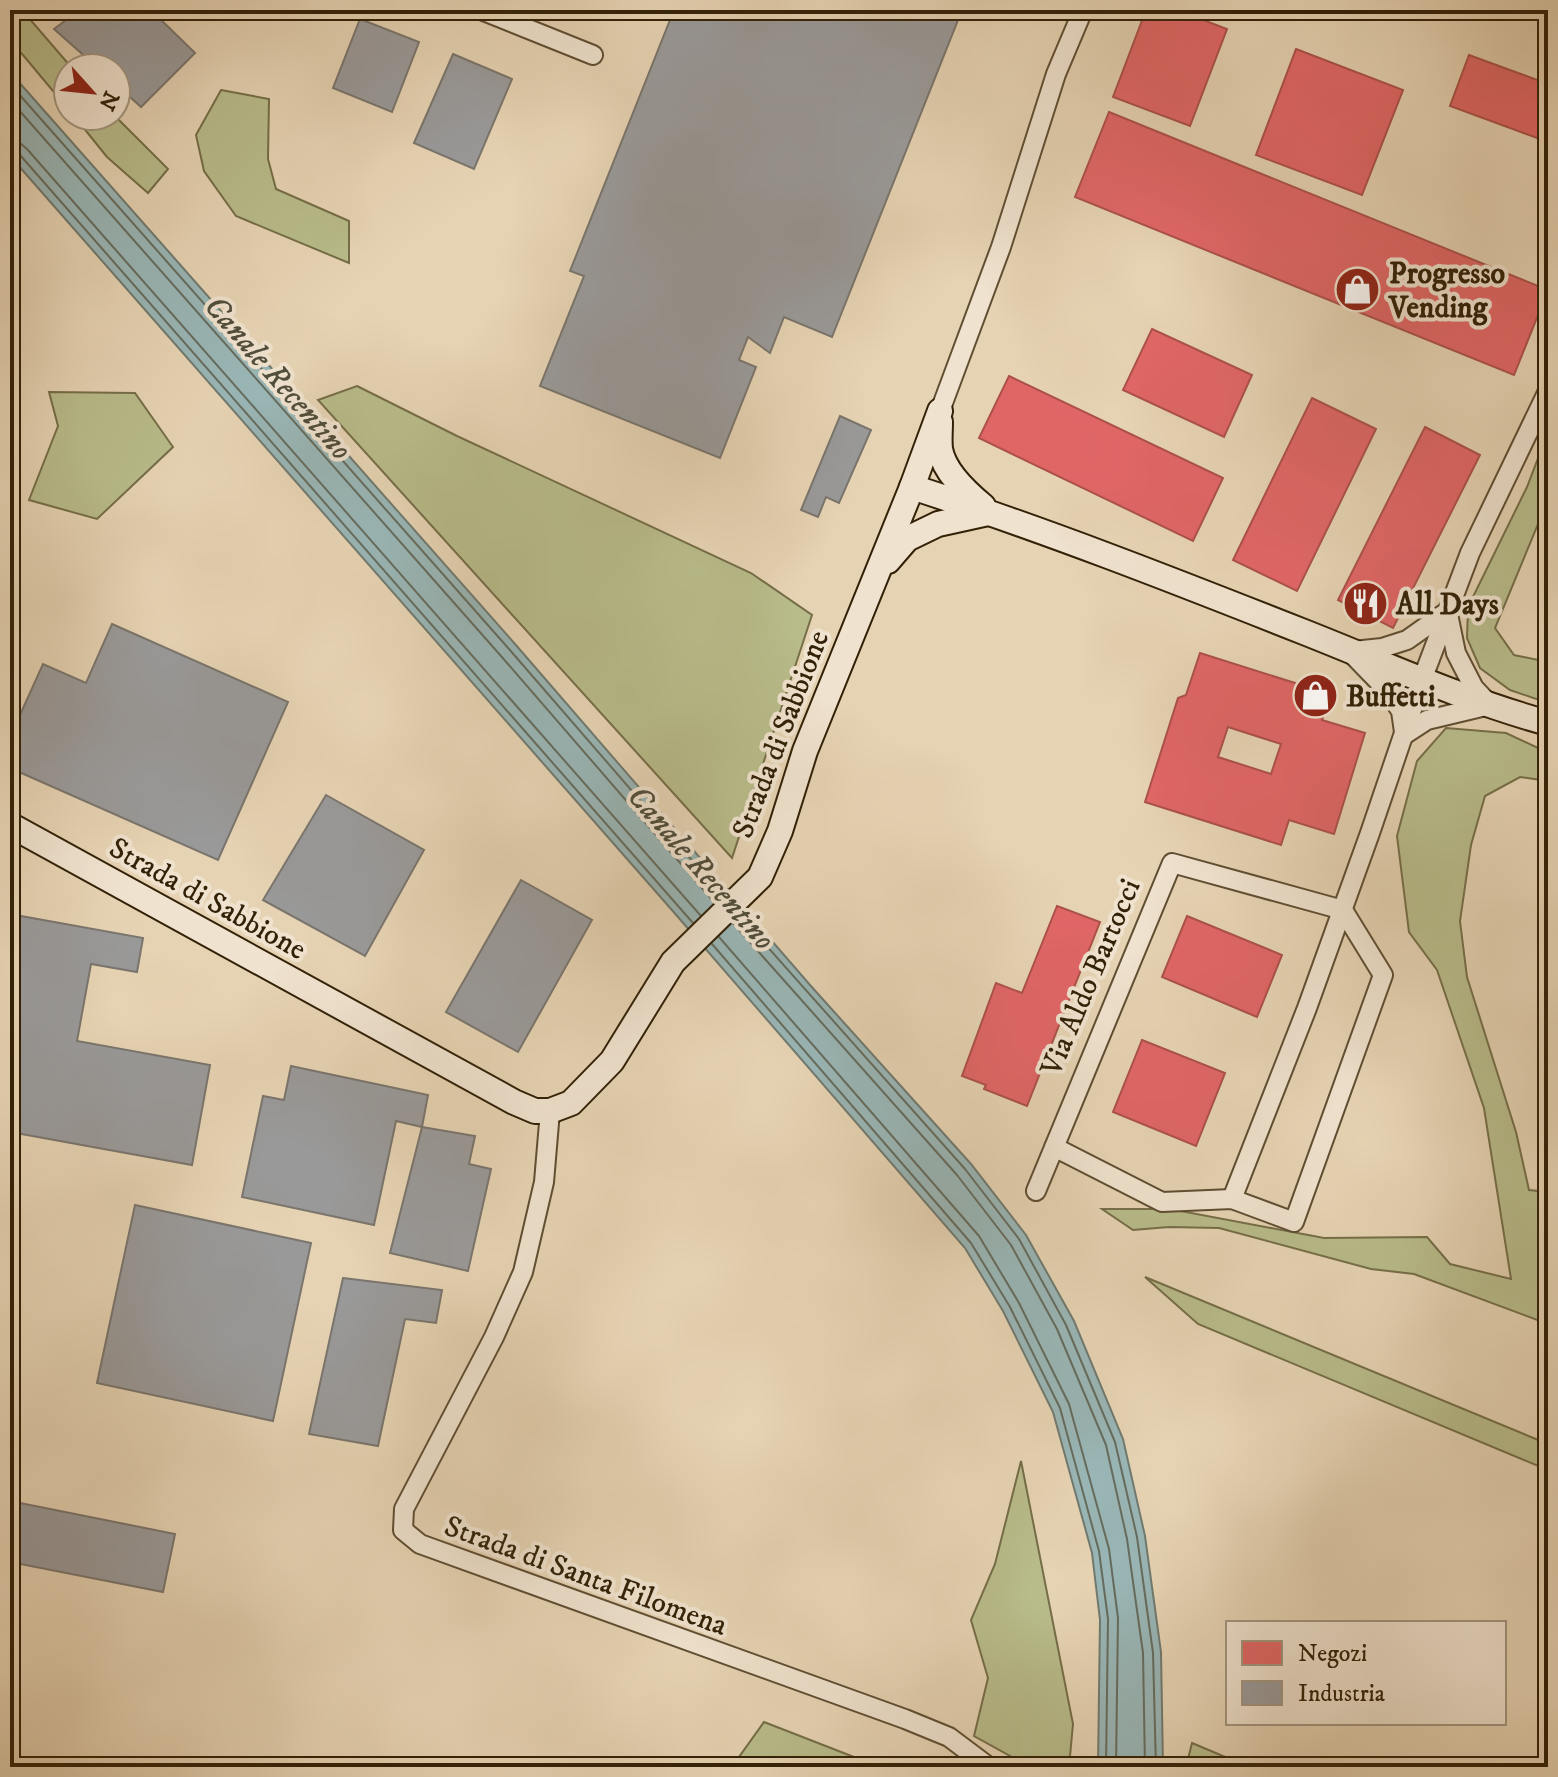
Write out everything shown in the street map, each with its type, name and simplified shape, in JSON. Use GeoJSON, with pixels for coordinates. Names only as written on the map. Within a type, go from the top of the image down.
{"type":"FeatureCollection","features":[{"type":"Feature","properties":{"kind":"main road","name":"Strada di Sabbione"},"geometry":{"type":"LineString","coordinates":[[10,825],[514,1102],[535,1111],[550,1111],[571,1103],[612,1061],[673,962],[760,877],[780,831],[805,751],[940,411]]}},
{"type":"Feature","properties":{"kind":"main road"},"geometry":{"type":"LineString","coordinates":[[940,411],[940,452],[966,492],[991,513]]}},
{"type":"Feature","properties":{"kind":"main road"},"geometry":{"type":"LineString","coordinates":[[912,487],[1178,583],[1422,680],[1548,723]]}},
{"type":"Feature","properties":{"kind":"main road"},"geometry":{"type":"LineString","coordinates":[[874,578],[907,539],[938,524],[991,513]]}},
{"type":"Feature","properties":{"kind":"street"},"geometry":{"type":"LineString","coordinates":[[481,10],[593,55]]}},
{"type":"Feature","properties":{"kind":"street","name":"Strada di Sabbione"},"geometry":{"type":"LineString","coordinates":[[940,411],[1001,247],[1056,74],[1083,10]]}},
{"type":"Feature","properties":{"kind":"street"},"geometry":{"type":"LineString","coordinates":[[1232,1199],[1307,1008],[1470,553],[1544,399],[1548,383]]}},
{"type":"Feature","properties":{"kind":"street"},"geometry":{"type":"LineString","coordinates":[[1349,651],[1382,648],[1407,640],[1448,611]]}},
{"type":"Feature","properties":{"kind":"street"},"geometry":{"type":"LineString","coordinates":[[1404,735],[1427,720],[1490,705],[1474,688],[1456,653],[1448,611]]}},
{"type":"Feature","properties":{"kind":"street"},"geometry":{"type":"LineString","coordinates":[[1349,651],[1388,691],[1401,711],[1404,735]]}},
{"type":"Feature","properties":{"kind":"street","name":"Via Aldo Bartocci"},"geometry":{"type":"LineString","coordinates":[[1036,1191],[1172,863],[1343,910]]}},
{"type":"Feature","properties":{"kind":"street"},"geometry":{"type":"LineString","coordinates":[[1054,1147],[1162,1202],[1232,1199],[1294,1222],[1383,975],[1343,910]]}},
{"type":"Feature","properties":{"kind":"street","name":"Strada di Santa Filomena"},"geometry":{"type":"LineString","coordinates":[[550,1111],[544,1182],[523,1272],[494,1337],[404,1509],[403,1530],[420,1544],[905,1719],[949,1737],[989,1767]]}},
{"type":"Feature","properties":{"kind":"green space"},"geometry":{"type":"Polygon","coordinates":[[[10,10],[22,10],[58,52],[52,52],[52,90],[23,55],[10,42],[10,10]]]}},
{"type":"Feature","properties":{"kind":"green space"},"geometry":{"type":"Polygon","coordinates":[[[221,90],[269,99],[268,159],[276,189],[349,221],[349,263],[236,216],[204,171],[196,135],[221,90]]]}},
{"type":"Feature","properties":{"kind":"green space"},"geometry":{"type":"Polygon","coordinates":[[[87,132],[131,132],[168,169],[148,193],[107,157],[87,132]]]}},
{"type":"Feature","properties":{"kind":"green space"},"geometry":{"type":"Polygon","coordinates":[[[357,386],[751,573],[812,615],[732,858],[318,400],[357,386]]]}},
{"type":"Feature","properties":{"kind":"green space"},"geometry":{"type":"Polygon","coordinates":[[[49,392],[135,393],[173,447],[97,519],[29,500],[58,426],[49,392]]]}},
{"type":"Feature","properties":{"kind":"green space"},"geometry":{"type":"Polygon","coordinates":[[[1548,432],[1548,500],[1495,628],[1514,655],[1548,662],[1548,703],[1510,690],[1480,668],[1467,638],[1468,607],[1527,487],[1548,432]]]}},
{"type":"Feature","properties":{"kind":"green space"},"geometry":{"type":"Polygon","coordinates":[[[1446,728],[1506,733],[1548,750],[1548,781],[1520,777],[1485,796],[1471,845],[1460,921],[1467,977],[1516,1132],[1529,1190],[1548,1192],[1548,1324],[1414,1274],[1371,1269],[1219,1228],[1133,1230],[1102,1209],[1170,1209],[1324,1238],[1427,1237],[1450,1264],[1511,1279],[1484,1108],[1437,970],[1409,932],[1397,836],[1417,761],[1446,728]]]}},
{"type":"Feature","properties":{"kind":"green space"},"geometry":{"type":"Polygon","coordinates":[[[1145,1277],[1548,1444],[1548,1470],[1198,1324],[1145,1277]]]}},
{"type":"Feature","properties":{"kind":"green space"},"geometry":{"type":"Polygon","coordinates":[[[1021,1461],[1073,1724],[1069,1767],[1030,1767],[974,1736],[988,1678],[971,1620],[995,1564],[1021,1461]]]}},
{"type":"Feature","properties":{"kind":"green space"},"geometry":{"type":"Polygon","coordinates":[[[764,1722],[854,1757],[846,1767],[748,1767],[739,1757],[764,1722]]]}},
{"type":"Feature","properties":{"kind":"green space"},"geometry":{"type":"Polygon","coordinates":[[[1192,1743],[1249,1767],[1186,1767],[1192,1743]]]}},
{"type":"Feature","properties":{"kind":"water","name":"Canale Recentino"},"geometry":{"type":"Polygon","coordinates":[[[10,72],[52,120],[52,132],[63,132],[515,644],[810,985],[971,1164],[1026,1235],[1074,1321],[1123,1439],[1145,1536],[1161,1652],[1163,1767],[1098,1767],[1100,1620],[1092,1553],[1053,1412],[1003,1311],[965,1248],[10,156],[10,72]]]}},
{"type":"Feature","properties":{"kind":"building: Negozi"},"geometry":{"type":"Polygon","coordinates":[[[1146,10],[1177,10],[1227,29],[1190,126],[1113,97],[1146,10]]]}},
{"type":"Feature","properties":{"kind":"building: Negozi"},"geometry":{"type":"Polygon","coordinates":[[[1296,49],[1403,90],[1362,195],[1256,155],[1296,49]]]}},
{"type":"Feature","properties":{"kind":"building: Negozi"},"geometry":{"type":"Polygon","coordinates":[[[1469,55],[1548,84],[1548,142],[1450,106],[1469,55]]]}},
{"type":"Feature","properties":{"kind":"building: Negozi"},"geometry":{"type":"Polygon","coordinates":[[[1109,112],[1548,290],[1514,375],[1075,197],[1109,112]]]}},
{"type":"Feature","properties":{"kind":"building: Negozi"},"geometry":{"type":"Polygon","coordinates":[[[1152,329],[1252,375],[1224,437],[1123,390],[1152,329]]]}},
{"type":"Feature","properties":{"kind":"building: Negozi"},"geometry":{"type":"Polygon","coordinates":[[[1009,376],[1223,478],[1193,541],[979,438],[1009,376]]]}},
{"type":"Feature","properties":{"kind":"building: Negozi"},"geometry":{"type":"Polygon","coordinates":[[[1312,398],[1376,429],[1297,591],[1233,560],[1312,398]]]}},
{"type":"Feature","properties":{"kind":"building: Negozi"},"geometry":{"type":"Polygon","coordinates":[[[1425,427],[1480,455],[1393,628],[1338,600],[1425,427]]]}},
{"type":"Feature","properties":{"kind":"building: Negozi"},"geometry":{"type":"Polygon","coordinates":[[[1200,653],[1330,694],[1322,720],[1365,733],[1334,834],[1289,820],[1281,845],[1145,802],[1178,698],[1186,695],[1200,653]],[[1228,727],[1218,757],[1271,774],[1281,744],[1228,727]]]}},
{"type":"Feature","properties":{"kind":"building: Negozi"},"geometry":{"type":"Polygon","coordinates":[[[1057,906],[1100,922],[1027,1106],[984,1089],[986,1085],[962,1076],[996,983],[1022,993],[1057,906]]]}},
{"type":"Feature","properties":{"kind":"building: Negozi"},"geometry":{"type":"Polygon","coordinates":[[[1187,916],[1282,955],[1257,1017],[1162,977],[1187,916]]]}},
{"type":"Feature","properties":{"kind":"building: Negozi"},"geometry":{"type":"Polygon","coordinates":[[[1142,1040],[1225,1073],[1196,1146],[1113,1112],[1142,1040]]]}},
{"type":"Feature","properties":{"kind":"building: Industria"},"geometry":{"type":"Polygon","coordinates":[[[71,10],[151,10],[195,53],[141,107],[132,99],[132,52],[80,52],[54,29],[74,14],[71,10]]]}},
{"type":"Feature","properties":{"kind":"building: Industria"},"geometry":{"type":"Polygon","coordinates":[[[674,10],[962,10],[832,337],[784,317],[770,353],[748,337],[739,360],[756,367],[720,458],[540,386],[584,276],[570,271],[674,10]]]}},
{"type":"Feature","properties":{"kind":"building: Industria"},"geometry":{"type":"Polygon","coordinates":[[[360,19],[419,42],[392,112],[333,88],[360,19]]]}},
{"type":"Feature","properties":{"kind":"building: Industria"},"geometry":{"type":"Polygon","coordinates":[[[453,54],[512,79],[474,169],[414,143],[453,54]]]}},
{"type":"Feature","properties":{"kind":"building: Industria"},"geometry":{"type":"Polygon","coordinates":[[[840,416],[871,430],[839,503],[826,497],[818,517],[801,510],[840,416]]]}},
{"type":"Feature","properties":{"kind":"building: Industria"},"geometry":{"type":"Polygon","coordinates":[[[112,624],[288,702],[218,860],[10,768],[10,737],[43,664],[86,683],[112,624]]]}},
{"type":"Feature","properties":{"kind":"building: Industria"},"geometry":{"type":"Polygon","coordinates":[[[326,795],[424,850],[365,956],[263,900],[326,795]]]}},
{"type":"Feature","properties":{"kind":"building: Industria"},"geometry":{"type":"Polygon","coordinates":[[[521,880],[592,920],[518,1052],[446,1012],[521,880]]]}},
{"type":"Feature","properties":{"kind":"building: Industria"},"geometry":{"type":"Polygon","coordinates":[[[10,914],[143,938],[137,972],[91,964],[77,1041],[210,1065],[192,1165],[10,1132],[10,914]]]}},
{"type":"Feature","properties":{"kind":"building: Industria"},"geometry":{"type":"Polygon","coordinates":[[[291,1066],[428,1095],[422,1127],[396,1121],[374,1225],[242,1197],[263,1096],[284,1100],[291,1066]]]}},
{"type":"Feature","properties":{"kind":"building: Industria"},"geometry":{"type":"Polygon","coordinates":[[[422,1127],[475,1136],[469,1164],[491,1169],[468,1271],[390,1253],[422,1127]]]}},
{"type":"Feature","properties":{"kind":"building: Industria"},"geometry":{"type":"Polygon","coordinates":[[[135,1205],[311,1243],[273,1421],[97,1383],[135,1205]]]}},
{"type":"Feature","properties":{"kind":"building: Industria"},"geometry":{"type":"Polygon","coordinates":[[[343,1278],[442,1290],[436,1323],[405,1319],[378,1446],[309,1434],[343,1278]]]}},
{"type":"Feature","properties":{"kind":"building: Industria"},"geometry":{"type":"Polygon","coordinates":[[[10,1501],[175,1534],[163,1592],[10,1562],[10,1501]]]}},
{"type":"Feature","properties":{"kind":"place","name":"Progresso Vending"},"geometry":{"type":"Point","coordinates":[1358,290]}},
{"type":"Feature","properties":{"kind":"place","name":"All Days"},"geometry":{"type":"Point","coordinates":[1365,604]}},
{"type":"Feature","properties":{"kind":"place","name":"Buffetti"},"geometry":{"type":"Point","coordinates":[1315,696]}}]}
